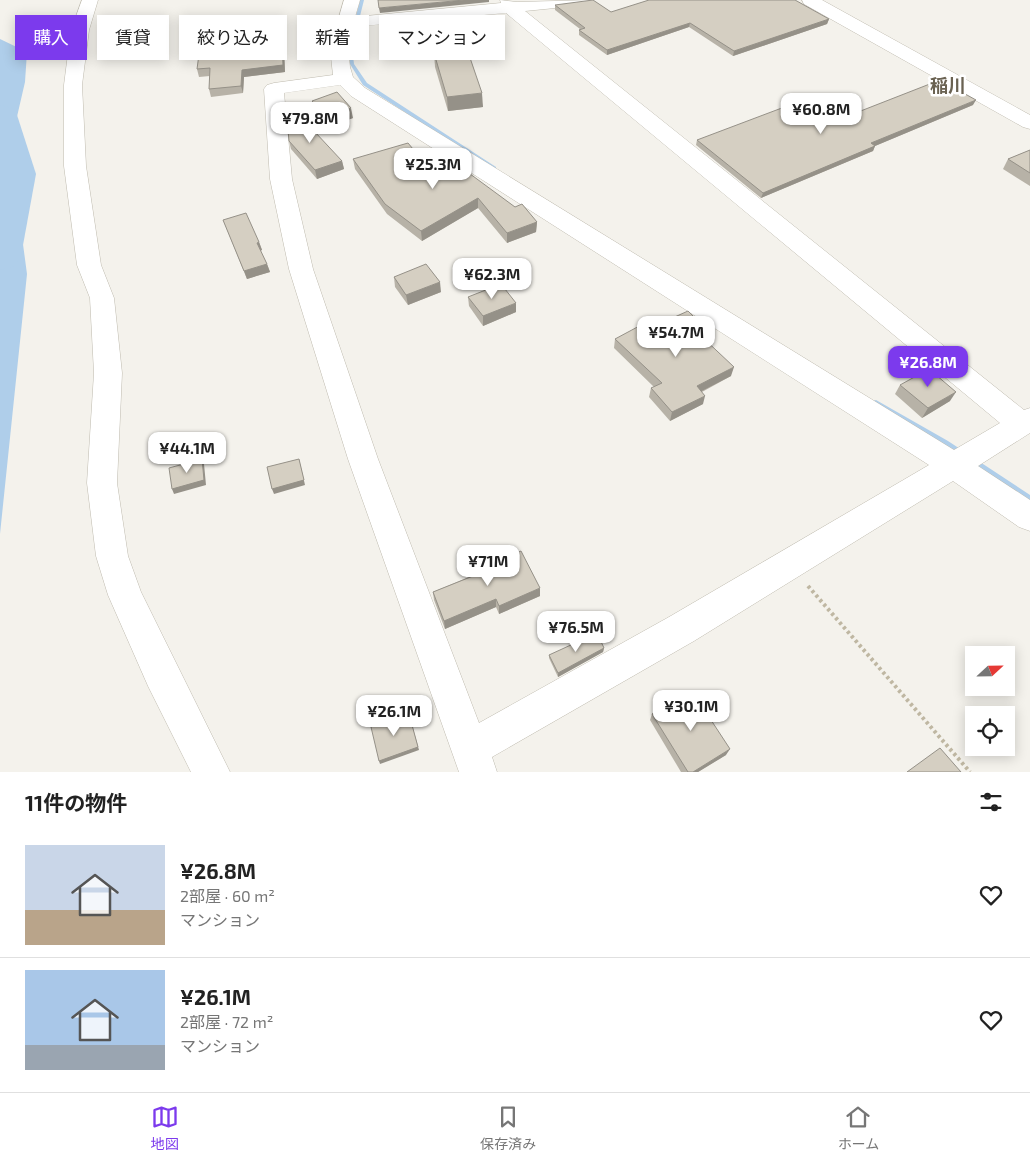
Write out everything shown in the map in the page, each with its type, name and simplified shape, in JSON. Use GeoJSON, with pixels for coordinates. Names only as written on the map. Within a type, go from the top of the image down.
{"type":"FeatureCollection","features":[{"type":"Feature","properties":{"kind":"street"},"geometry":{"type":"LineString","coordinates":[[90,0],[80,30],[74,85],[75,166],[89,265],[102,298],[108,373],[102,483],[112,556],[125,596],[211,772]]}},
{"type":"Feature","properties":{"kind":"street"},"geometry":{"type":"LineString","coordinates":[[585,0],[349,11],[337,47],[338,64],[344,78],[358,92],[953,465],[1030,517]]}},
{"type":"Feature","properties":{"kind":"street"},"geometry":{"type":"LineString","coordinates":[[810,0],[1030,123]]}},
{"type":"Feature","properties":{"kind":"street"},"geometry":{"type":"LineString","coordinates":[[344,78],[274,89],[281,179],[301,269],[363,459],[474,761],[570,694],[1026,421],[509,3]]}},
{"type":"Feature","properties":{"kind":"path"},"geometry":{"type":"LineString","coordinates":[[788,564],[970,772]]}},
{"type":"Feature","properties":{"kind":"water"},"geometry":{"type":"Polygon","coordinates":[[[0,39],[15,46],[15,60],[26,60],[25,82],[10,147],[27,274],[0,534],[0,39]]]}},
{"type":"Feature","properties":{"kind":"building"},"geometry":{"type":"Polygon","coordinates":[[[378,0],[464,0],[379,8],[378,0]]]}},
{"type":"Feature","properties":{"kind":"building"},"geometry":{"type":"Polygon","coordinates":[[[593,0],[611,12],[649,0],[795,0],[829,19],[734,51],[690,23],[607,50],[579,30],[585,28],[555,5],[593,0]]]}},
{"type":"Feature","properties":{"kind":"building"},"geometry":{"type":"Polygon","coordinates":[[[198,60],[283,60],[283,65],[242,70],[241,86],[209,89],[210,68],[197,69],[198,60]]]}},
{"type":"Feature","properties":{"kind":"building"},"geometry":{"type":"Polygon","coordinates":[[[436,60],[471,60],[482,93],[447,97],[436,60]]]}},
{"type":"Feature","properties":{"kind":"building"},"geometry":{"type":"Polygon","coordinates":[[[940,80],[976,100],[871,143],[875,146],[763,193],[697,140],[803,100],[835,121],[940,80]]]}},
{"type":"Feature","properties":{"kind":"building"},"geometry":{"type":"Polygon","coordinates":[[[337,92],[351,108],[328,116],[312,101],[337,92]]]}},
{"type":"Feature","properties":{"kind":"building"},"geometry":{"type":"Polygon","coordinates":[[[301,117],[342,161],[315,170],[289,141],[287,119],[301,117]]]}},
{"type":"Feature","properties":{"kind":"building"},"geometry":{"type":"Polygon","coordinates":[[[408,143],[438,179],[462,168],[515,207],[522,204],[537,222],[507,233],[478,198],[421,231],[385,204],[353,159],[408,143]]]}},
{"type":"Feature","properties":{"kind":"building"},"geometry":{"type":"Polygon","coordinates":[[[1030,150],[1030,173],[1008,159],[1030,150]]]}},
{"type":"Feature","properties":{"kind":"building"},"geometry":{"type":"Polygon","coordinates":[[[246,213],[267,264],[244,271],[223,220],[246,213]]]}},
{"type":"Feature","properties":{"kind":"building"},"geometry":{"type":"Polygon","coordinates":[[[426,264],[440,282],[406,295],[394,277],[426,264]]]}},
{"type":"Feature","properties":{"kind":"building"},"geometry":{"type":"Polygon","coordinates":[[[501,284],[516,303],[483,316],[468,297],[501,284]]]}},
{"type":"Feature","properties":{"kind":"building"},"geometry":{"type":"Polygon","coordinates":[[[688,311],[708,331],[700,335],[734,367],[697,386],[705,396],[672,412],[651,388],[662,383],[615,339],[643,324],[648,329],[688,311]]]}},
{"type":"Feature","properties":{"kind":"building"},"geometry":{"type":"Polygon","coordinates":[[[929,369],[956,392],[928,408],[900,385],[929,369]]]}},
{"type":"Feature","properties":{"kind":"building"},"geometry":{"type":"Polygon","coordinates":[[[202,459],[204,480],[172,489],[169,468],[202,459]]]}},
{"type":"Feature","properties":{"kind":"building"},"geometry":{"type":"Polygon","coordinates":[[[299,459],[304,480],[272,489],[267,467],[299,459]]]}},
{"type":"Feature","properties":{"kind":"building"},"geometry":{"type":"Polygon","coordinates":[[[521,551],[540,588],[499,606],[496,599],[444,621],[433,592],[483,572],[481,568],[521,551]]]}},
{"type":"Feature","properties":{"kind":"building"},"geometry":{"type":"Polygon","coordinates":[[[597,633],[604,648],[558,673],[549,655],[597,633]]]}},
{"type":"Feature","properties":{"kind":"building"},"geometry":{"type":"Polygon","coordinates":[[[692,691],[730,749],[693,772],[688,772],[652,714],[692,691]]]}},
{"type":"Feature","properties":{"kind":"building"},"geometry":{"type":"Polygon","coordinates":[[[409,714],[418,747],[379,761],[371,727],[409,714]]]}},
{"type":"Feature","properties":{"kind":"building"},"geometry":{"type":"Polygon","coordinates":[[[940,748],[961,772],[907,772],[940,748]]]}},
{"type":"Feature","properties":{"kind":"waterway"},"geometry":{"type":"LineString","coordinates":[[362,0],[350,48],[352,64],[365,84],[494,168]]}},
{"type":"Feature","properties":{"kind":"waterway"},"geometry":{"type":"LineString","coordinates":[[0,115],[17,174],[0,256]]}},
{"type":"Feature","properties":{"kind":"waterway"},"geometry":{"type":"LineString","coordinates":[[876,403],[945,443],[1030,499]]}},
{"type":"Feature","properties":{"kind":"district","name":"稲川"},"geometry":{"type":"Point","coordinates":[948,86]}}]}
